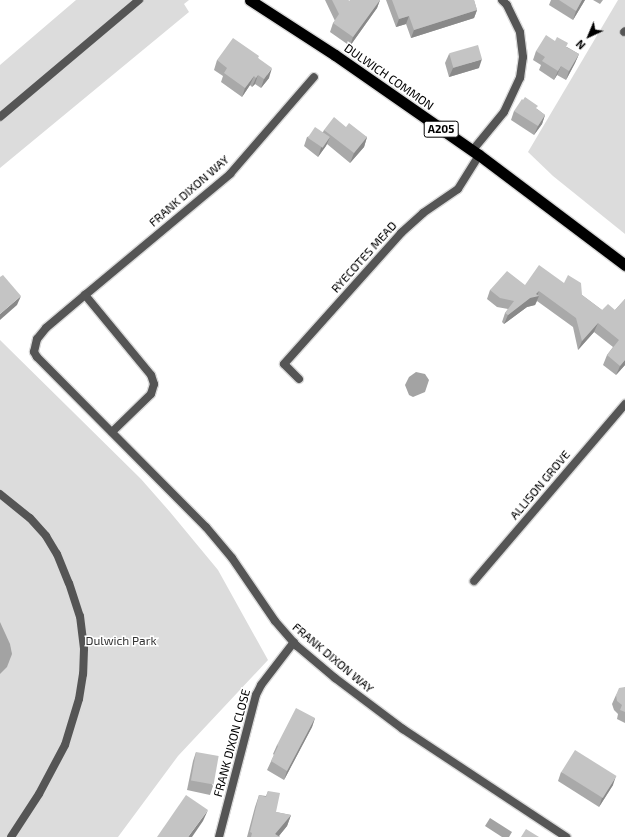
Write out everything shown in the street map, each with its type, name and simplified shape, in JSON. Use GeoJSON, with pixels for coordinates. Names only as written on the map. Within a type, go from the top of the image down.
{"type":"FeatureCollection","features":[{"type":"Feature","properties":{"kind":"highway","name":"DULWICH COMMON"},"geometry":{"type":"LineString","coordinates":[[250,0],[335,55],[476,153],[625,266]]}},
{"type":"Feature","properties":{"kind":"street"},"geometry":{"type":"LineString","coordinates":[[0,117],[138,0]]}},
{"type":"Feature","properties":{"kind":"street"},"geometry":{"type":"LineString","coordinates":[[476,153],[504,112],[520,78],[523,57],[520,32],[507,5],[502,0]]}},
{"type":"Feature","properties":{"kind":"street","name":"FRANK DIXON WAY"},"geometry":{"type":"LineString","coordinates":[[314,77],[230,174],[46,328],[37,339],[34,352],[206,527],[232,558],[275,621],[294,642],[335,678],[403,729],[566,837]]}},
{"type":"Feature","properties":{"kind":"street","name":"RYECOTES MEAD"},"geometry":{"type":"LineString","coordinates":[[299,379],[284,364],[401,233],[423,213],[458,189],[476,153]]}},
{"type":"Feature","properties":{"kind":"street"},"geometry":{"type":"LineString","coordinates":[[85,295],[151,375],[154,384],[151,394],[112,432]]}},
{"type":"Feature","properties":{"kind":"street","name":"ALLISON GROVE"},"geometry":{"type":"LineString","coordinates":[[474,582],[625,404]]}},
{"type":"Feature","properties":{"kind":"street"},"geometry":{"type":"LineString","coordinates":[[0,494],[30,518],[46,536],[56,554],[69,584],[80,616],[84,649],[83,674],[79,699],[65,745],[39,794],[11,837]]}},
{"type":"Feature","properties":{"kind":"street","name":"FRANK DIXON CLOSE"},"geometry":{"type":"LineString","coordinates":[[219,837],[256,695],[294,642]]}},
{"type":"Feature","properties":{"kind":"green space"},"geometry":{"type":"Polygon","coordinates":[[[76,0],[189,0],[184,4],[189,12],[0,168],[0,65],[76,0]]]}},
{"type":"Feature","properties":{"kind":"green space"},"geometry":{"type":"Polygon","coordinates":[[[618,0],[625,0],[625,234],[553,176],[528,152],[618,0]]]}},
{"type":"Feature","properties":{"kind":"green space","name":"Dulwich Park"},"geometry":{"type":"Polygon","coordinates":[[[0,340],[141,479],[170,512],[218,570],[268,660],[178,756],[118,837],[0,837],[0,340]]]}},
{"type":"Feature","properties":{"kind":"shaded area"},"geometry":{"type":"Polygon","coordinates":[[[416,372],[425,374],[429,380],[425,392],[413,397],[409,395],[405,385],[409,377],[416,372]]]}},
{"type":"Feature","properties":{"kind":"shaded area"},"geometry":{"type":"Polygon","coordinates":[[[0,622],[10,644],[12,654],[7,667],[0,674],[0,622]]]}},
{"type":"Feature","properties":{"kind":"shaded area"},"geometry":{"type":"Polygon","coordinates":[[[490,818],[512,832],[509,837],[502,837],[485,826],[490,818]]]}},
{"type":"Feature","properties":{"kind":"building"},"geometry":{"type":"Polygon","coordinates":[[[332,0],[380,0],[353,37],[333,23],[339,14],[332,0]]]}},
{"type":"Feature","properties":{"kind":"building"},"geometry":{"type":"Polygon","coordinates":[[[392,0],[474,0],[477,10],[414,30],[409,16],[399,19],[392,0]]]}},
{"type":"Feature","properties":{"kind":"building"},"geometry":{"type":"Polygon","coordinates":[[[559,0],[582,0],[576,11],[559,0]]]}},
{"type":"Feature","properties":{"kind":"building"},"geometry":{"type":"Polygon","coordinates":[[[546,35],[555,41],[557,37],[568,43],[566,47],[579,54],[569,71],[561,66],[558,71],[542,61],[545,57],[536,51],[546,35]]]}},
{"type":"Feature","properties":{"kind":"building"},"geometry":{"type":"Polygon","coordinates":[[[233,38],[259,56],[258,58],[272,68],[264,79],[258,75],[256,78],[254,76],[245,88],[224,73],[227,68],[217,60],[233,38]]]}},
{"type":"Feature","properties":{"kind":"building"},"geometry":{"type":"Polygon","coordinates":[[[478,45],[482,59],[453,68],[449,53],[478,45]]]}},
{"type":"Feature","properties":{"kind":"building"},"geometry":{"type":"Polygon","coordinates":[[[525,97],[538,106],[536,108],[545,115],[538,126],[514,111],[525,97]]]}},
{"type":"Feature","properties":{"kind":"building"},"geometry":{"type":"Polygon","coordinates":[[[334,117],[346,127],[349,123],[367,137],[354,153],[324,130],[334,117]]]}},
{"type":"Feature","properties":{"kind":"building"},"geometry":{"type":"Polygon","coordinates":[[[315,127],[330,137],[323,148],[308,138],[315,127]]]}},
{"type":"Feature","properties":{"kind":"building"},"geometry":{"type":"Polygon","coordinates":[[[539,265],[564,283],[568,275],[581,283],[582,295],[602,310],[608,304],[615,310],[625,299],[625,360],[620,366],[607,355],[619,340],[598,323],[582,341],[576,318],[539,291],[536,294],[539,296],[530,298],[508,315],[505,313],[514,301],[500,298],[490,290],[507,271],[525,285],[539,265]]]}},
{"type":"Feature","properties":{"kind":"building"},"geometry":{"type":"Polygon","coordinates":[[[3,275],[21,296],[0,314],[0,277],[3,275]]]}},
{"type":"Feature","properties":{"kind":"building"},"geometry":{"type":"Polygon","coordinates":[[[625,687],[625,712],[620,710],[622,705],[617,701],[616,695],[619,688],[625,687]]]}},
{"type":"Feature","properties":{"kind":"building"},"geometry":{"type":"Polygon","coordinates":[[[296,708],[315,718],[287,771],[271,761],[278,746],[277,745],[296,708]]]}},
{"type":"Feature","properties":{"kind":"building"},"geometry":{"type":"Polygon","coordinates":[[[575,750],[617,776],[603,798],[561,772],[575,750]]]}},
{"type":"Feature","properties":{"kind":"building"},"geometry":{"type":"Polygon","coordinates":[[[196,752],[219,756],[214,785],[191,781],[196,752]]]}},
{"type":"Feature","properties":{"kind":"building"},"geometry":{"type":"Polygon","coordinates":[[[268,791],[280,793],[276,812],[291,815],[275,834],[280,837],[251,837],[252,833],[250,832],[259,795],[266,797],[268,791]]]}},
{"type":"Feature","properties":{"kind":"building"},"geometry":{"type":"Polygon","coordinates":[[[186,795],[208,810],[188,837],[157,837],[186,795]]]}},
{"type":"Feature","properties":{"kind":"building"},"geometry":{"type":"Polygon","coordinates":[[[526,829],[539,837],[521,837],[526,829]]]}}]}
